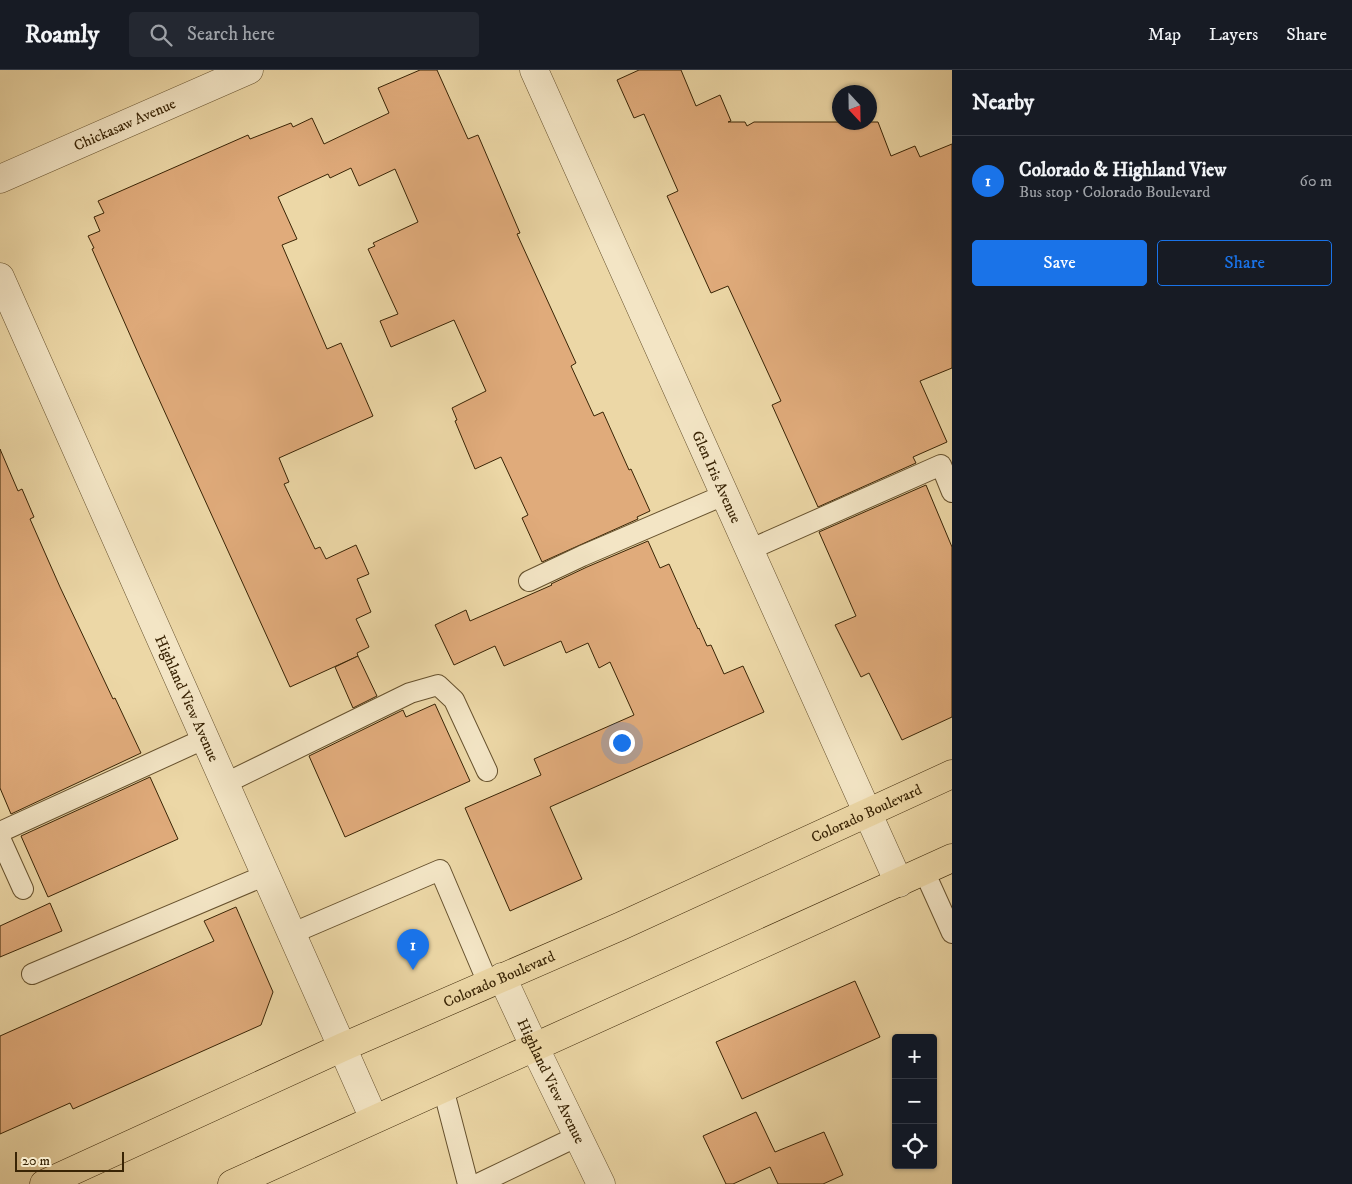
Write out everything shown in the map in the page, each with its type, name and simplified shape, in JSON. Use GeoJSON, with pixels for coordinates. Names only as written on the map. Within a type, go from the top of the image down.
{"type":"FeatureCollection","features":[{"type":"Feature","properties":{"kind":"main road","name":"Colorado Boulevard"},"geometry":{"type":"LineString","coordinates":[[44,1184],[343,1047],[621,926],[952,774]]}},
{"type":"Feature","properties":{"kind":"main road"},"geometry":{"type":"LineString","coordinates":[[232,1184],[534,1046],[899,884],[952,858]]}},
{"type":"Feature","properties":{"kind":"street","name":"Chickasaw Avenue"},"geometry":{"type":"LineString","coordinates":[[0,179],[249,70]]}},
{"type":"Feature","properties":{"kind":"street","name":"Glen Iris Avenue"},"geometry":{"type":"LineString","coordinates":[[534,70],[899,884]]}},
{"type":"Feature","properties":{"kind":"street","name":"Highland View Avenue"},"geometry":{"type":"LineString","coordinates":[[0,276],[374,1119]]}},
{"type":"Feature","properties":{"kind":"street","name":"Highland View Avenue"},"geometry":{"type":"LineString","coordinates":[[495,980],[534,1046],[602,1184]]}},
{"type":"Feature","properties":{"kind":"lane"},"geometry":{"type":"LineString","coordinates":[[749,550],[941,465],[952,492]]}},
{"type":"Feature","properties":{"kind":"lane"},"geometry":{"type":"LineString","coordinates":[[529,582],[582,556],[724,495]]}},
{"type":"Feature","properties":{"kind":"lane"},"geometry":{"type":"LineString","coordinates":[[226,783],[410,693],[438,685],[454,700],[487,771]]}},
{"type":"Feature","properties":{"kind":"lane"},"geometry":{"type":"LineString","coordinates":[[0,832],[206,738]]}},
{"type":"Feature","properties":{"kind":"lane"},"geometry":{"type":"LineString","coordinates":[[0,838],[23,889]]}},
{"type":"Feature","properties":{"kind":"lane"},"geometry":{"type":"LineString","coordinates":[[293,933],[440,870],[495,980]]}},
{"type":"Feature","properties":{"kind":"lane"},"geometry":{"type":"LineString","coordinates":[[924,871],[952,932]]}},
{"type":"Feature","properties":{"kind":"lane"},"geometry":{"type":"LineString","coordinates":[[32,974],[266,874]]}},
{"type":"Feature","properties":{"kind":"lane"},"geometry":{"type":"LineString","coordinates":[[443,1088],[468,1184]]}},
{"type":"Feature","properties":{"kind":"lane"},"geometry":{"type":"LineString","coordinates":[[478,1184],[578,1136]]}},
{"type":"Feature","properties":{"kind":"building"},"geometry":{"type":"Polygon","coordinates":[[[420,70],[437,70],[468,139],[478,135],[520,233],[517,234],[576,363],[571,366],[594,416],[603,412],[650,511],[637,517],[638,519],[542,562],[522,518],[528,515],[501,457],[475,469],[455,421],[457,420],[452,408],[486,391],[454,320],[391,347],[380,321],[398,314],[368,249],[375,246],[373,243],[418,222],[395,169],[359,186],[351,168],[330,178],[328,174],[278,197],[297,239],[282,245],[327,349],[341,343],[373,416],[279,458],[289,482],[284,484],[315,549],[320,547],[326,559],[356,545],[369,574],[357,579],[371,612],[356,619],[369,647],[357,653],[358,656],[290,687],[142,362],[88,236],[100,231],[94,217],[104,213],[98,201],[248,135],[250,139],[291,123],[293,127],[312,118],[324,144],[389,113],[378,88],[420,70]]]}},
{"type":"Feature","properties":{"kind":"building"},"geometry":{"type":"Polygon","coordinates":[[[639,70],[681,70],[696,106],[720,95],[731,121],[728,122],[745,122],[747,126],[754,122],[832,122],[832,130],[877,130],[878,122],[891,156],[915,146],[920,157],[952,144],[952,368],[920,381],[947,442],[913,457],[916,463],[818,507],[772,405],[781,401],[728,286],[711,293],[667,196],[678,191],[644,114],[634,118],[617,80],[639,70]]]}},
{"type":"Feature","properties":{"kind":"building"},"geometry":{"type":"Polygon","coordinates":[[[0,449],[18,491],[22,489],[34,517],[30,519],[60,587],[141,753],[11,814],[0,788],[0,449]]]}},
{"type":"Feature","properties":{"kind":"building"},"geometry":{"type":"Polygon","coordinates":[[[926,485],[952,547],[952,717],[902,740],[869,673],[861,677],[835,625],[856,616],[819,532],[926,485]]]}},
{"type":"Feature","properties":{"kind":"building"},"geometry":{"type":"Polygon","coordinates":[[[648,541],[660,568],[669,564],[698,629],[707,646],[711,645],[724,674],[743,666],[764,712],[550,807],[582,879],[510,911],[465,808],[541,775],[534,759],[634,715],[610,662],[599,668],[588,643],[566,653],[561,641],[504,666],[495,646],[454,665],[435,625],[466,610],[470,621],[648,541]]]}},
{"type":"Feature","properties":{"kind":"building"},"geometry":{"type":"Polygon","coordinates":[[[358,656],[377,696],[353,708],[335,667],[358,656]]]}},
{"type":"Feature","properties":{"kind":"building"},"geometry":{"type":"Polygon","coordinates":[[[435,704],[470,781],[345,837],[309,756],[403,710],[406,717],[435,704]]]}},
{"type":"Feature","properties":{"kind":"building"},"geometry":{"type":"Polygon","coordinates":[[[150,777],[178,839],[48,897],[21,836],[150,777]]]}},
{"type":"Feature","properties":{"kind":"building"},"geometry":{"type":"Polygon","coordinates":[[[50,903],[62,931],[0,957],[0,926],[50,903]]]}},
{"type":"Feature","properties":{"kind":"building"},"geometry":{"type":"Polygon","coordinates":[[[236,907],[273,992],[261,1025],[73,1109],[70,1103],[0,1134],[0,1036],[214,941],[204,921],[236,907]]]}},
{"type":"Feature","properties":{"kind":"building"},"geometry":{"type":"Polygon","coordinates":[[[855,981],[880,1037],[742,1099],[716,1042],[855,981]]]}},
{"type":"Feature","properties":{"kind":"building"},"geometry":{"type":"Polygon","coordinates":[[[756,1112],[775,1152],[824,1132],[843,1175],[823,1184],[778,1184],[770,1167],[733,1184],[726,1184],[703,1136],[756,1112]]]}},
{"type":"Feature","properties":{"kind":"place","name":"Colorado & Highland View"},"geometry":{"type":"Point","coordinates":[413,970]}}]}
